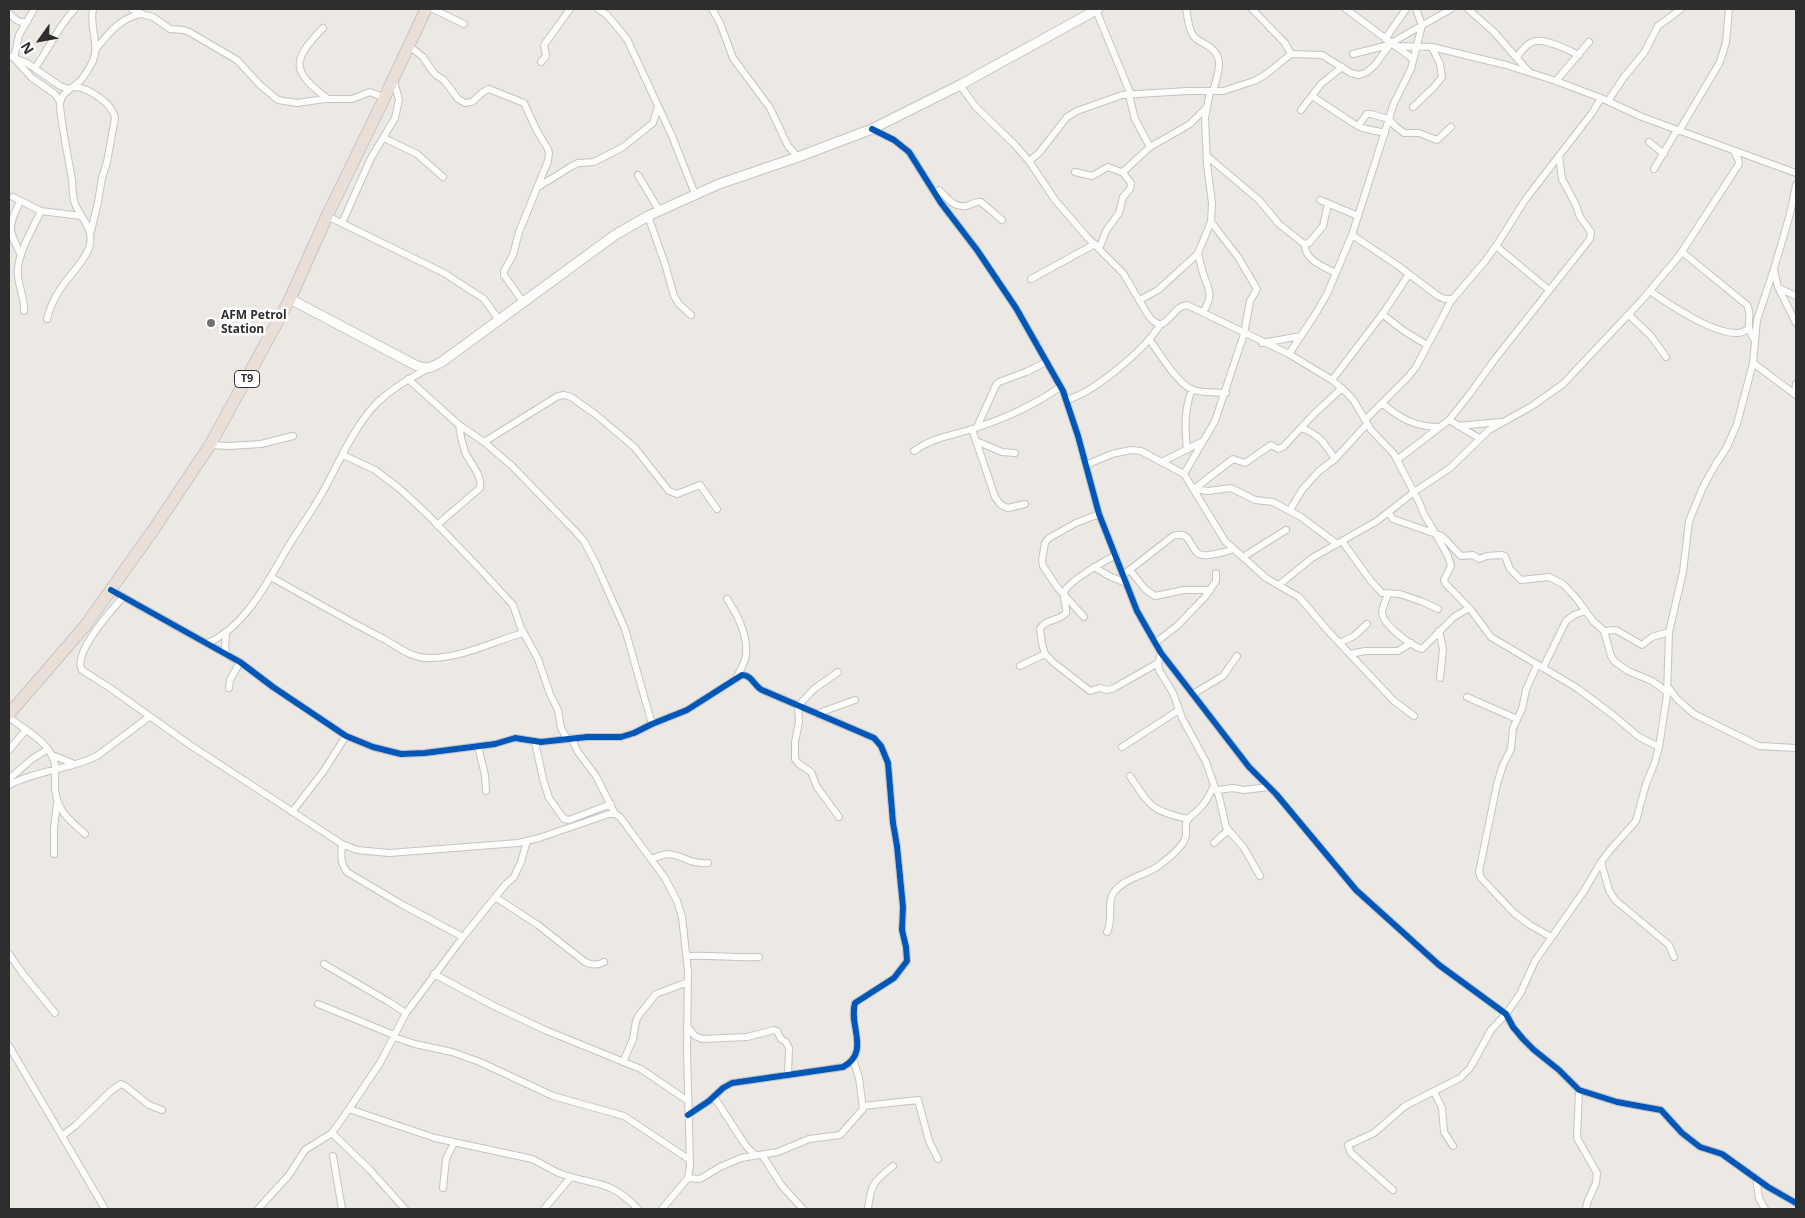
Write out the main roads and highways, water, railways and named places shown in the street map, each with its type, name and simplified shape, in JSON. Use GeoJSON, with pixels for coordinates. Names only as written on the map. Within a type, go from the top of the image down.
{"type":"FeatureCollection","features":[{"type":"Feature","properties":{"kind":"highway","name":"T9"},"geometry":{"type":"LineString","coordinates":[[9,716],[85,626],[210,445],[290,299],[327,216],[426,9]]}},
{"type":"Feature","properties":{"kind":"place","name":"AFM Petrol Station"},"geometry":{"type":"Point","coordinates":[211,323]}}]}
